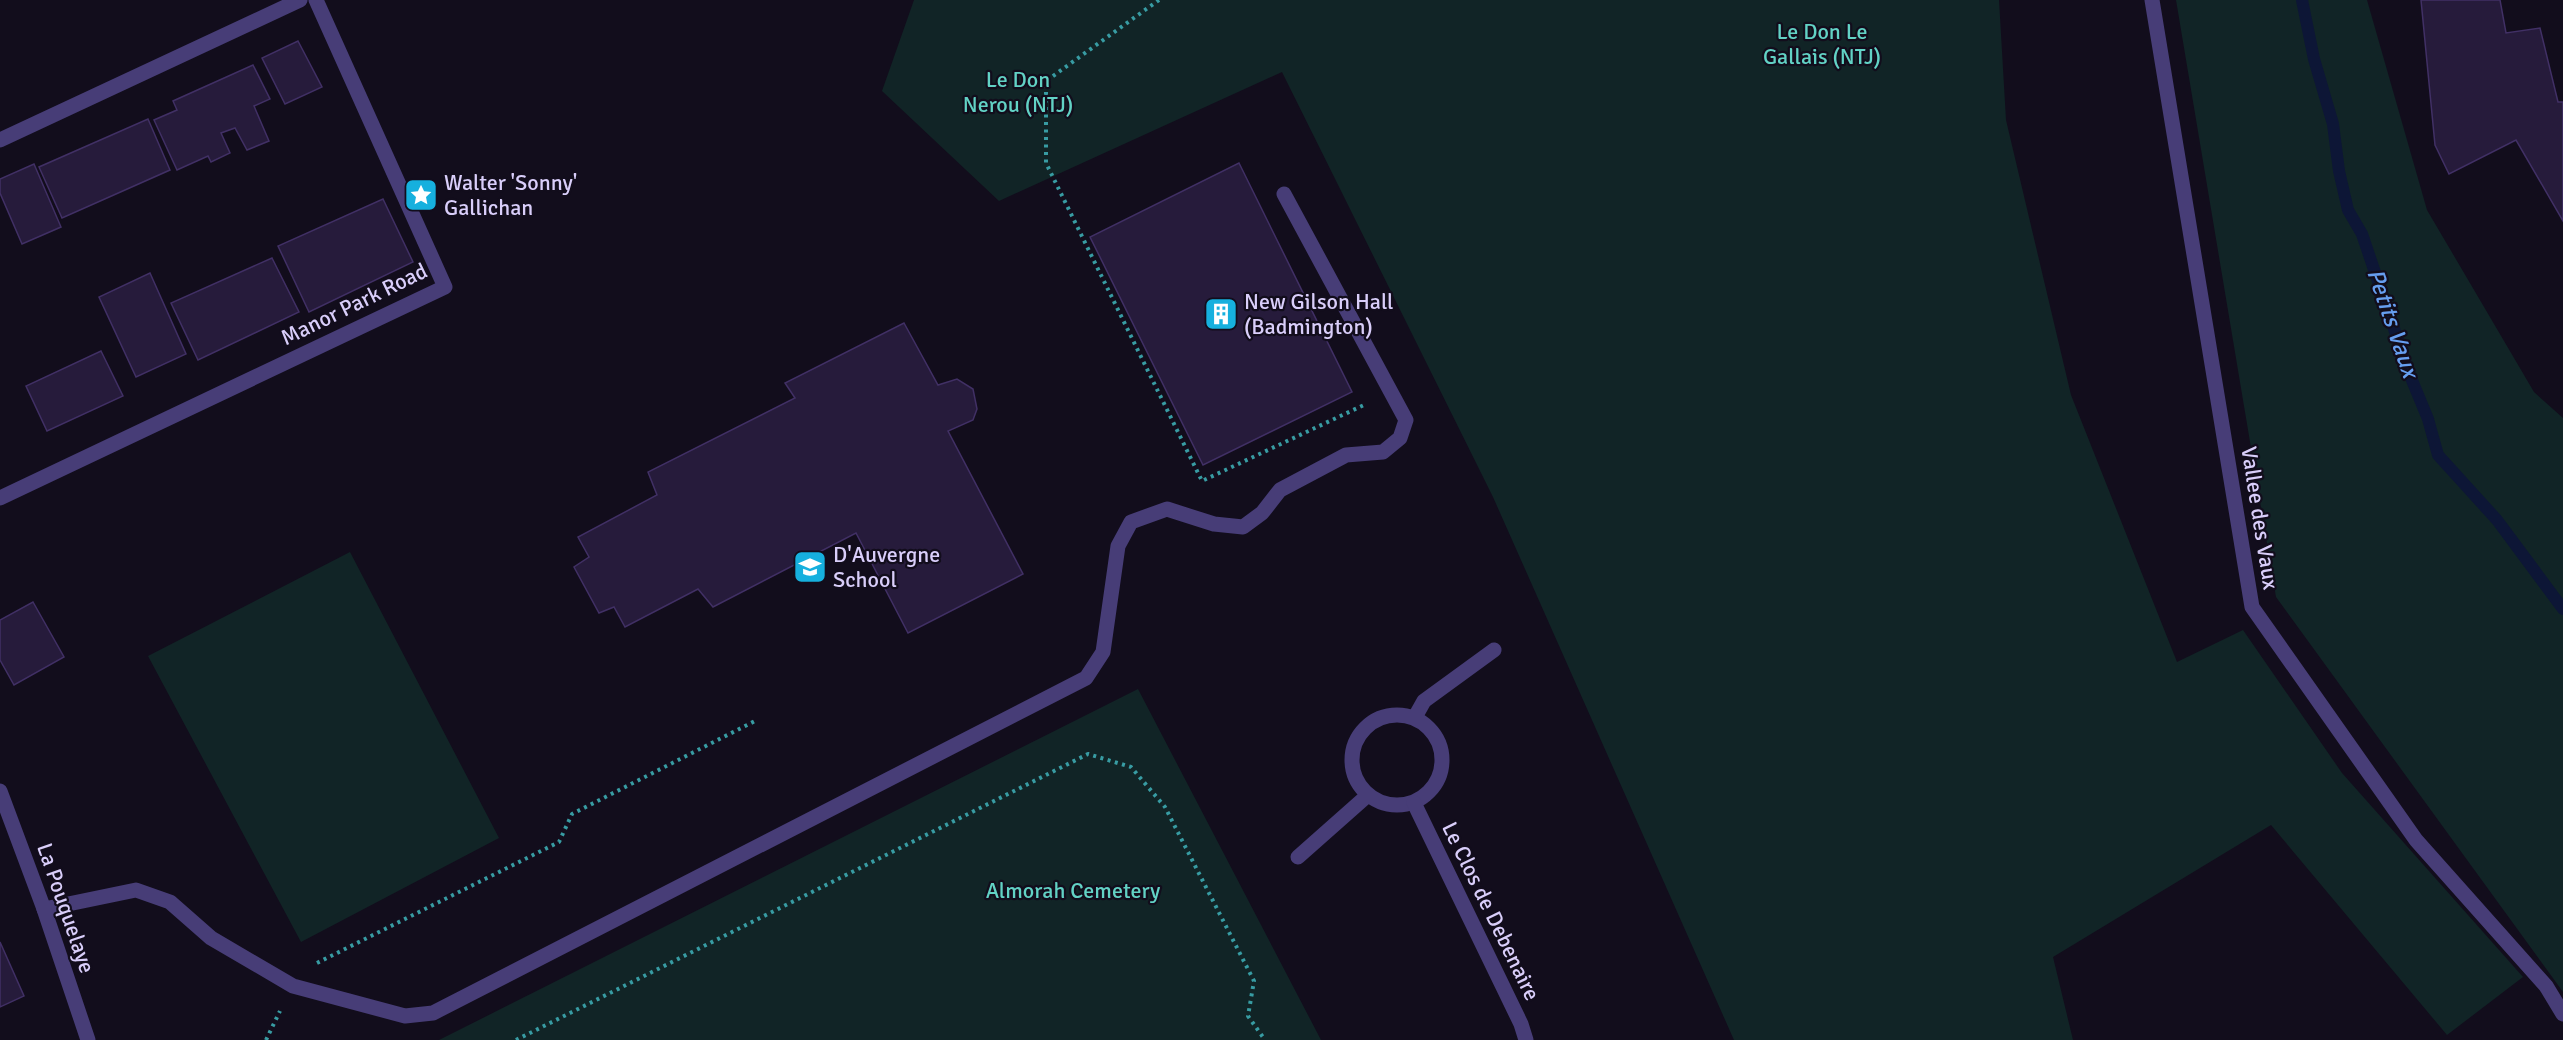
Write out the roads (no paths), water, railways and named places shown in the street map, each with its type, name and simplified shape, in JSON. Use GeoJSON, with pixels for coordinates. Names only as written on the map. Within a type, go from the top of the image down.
{"type":"FeatureCollection","features":[{"type":"Feature","properties":{"kind":"street"},"geometry":{"type":"LineString","coordinates":[[0,140],[300,0]]}},
{"type":"Feature","properties":{"kind":"street","name":"Manor Park Road"},"geometry":{"type":"LineString","coordinates":[[0,498],[445,287],[316,0]]}},
{"type":"Feature","properties":{"kind":"street","name":"Vallee des Vaux"},"geometry":{"type":"LineString","coordinates":[[2152,0],[2252,608],[2416,840],[2546,986],[2563,1014]]}},
{"type":"Feature","properties":{"kind":"street"},"geometry":{"type":"LineString","coordinates":[[44,909],[136,890],[170,902],[211,938],[293,986],[405,1016],[433,1013],[1086,678],[1103,652],[1119,546],[1131,522],[1167,509],[1214,524],[1243,527],[1262,513],[1280,490],[1346,455],[1383,452],[1400,438],[1406,420],[1284,194]]}},
{"type":"Feature","properties":{"kind":"street"},"geometry":{"type":"LineString","coordinates":[[1415,717],[1424,701],[1494,650]]}},
{"type":"Feature","properties":{"kind":"street"},"geometry":{"type":"LineString","coordinates":[[1391,714],[1415,717],[1432,730],[1441,744],[1443,760],[1438,782],[1427,795],[1414,802],[1401,805],[1385,804],[1368,795],[1353,773],[1354,745],[1360,732],[1372,722],[1391,714]]}},
{"type":"Feature","properties":{"kind":"street","name":"La Pouquelaye"},"geometry":{"type":"LineString","coordinates":[[0,791],[44,909],[88,1040]]}},
{"type":"Feature","properties":{"kind":"street"},"geometry":{"type":"LineString","coordinates":[[1298,857],[1368,795]]}},
{"type":"Feature","properties":{"kind":"street","name":"Le Clos de Debenaire"},"geometry":{"type":"LineString","coordinates":[[1414,802],[1521,1024],[1526,1040]]}},
{"type":"Feature","properties":{"kind":"waterway","name":"Petits Vaux"},"geometry":{"type":"LineString","coordinates":[[2302,0],[2314,59],[2333,124],[2339,171],[2348,210],[2362,234],[2409,373],[2428,419],[2438,455],[2497,520],[2563,609]]}},
{"type":"Feature","properties":{"kind":"place","name":"Walter 'Sonny' Gallichan"},"geometry":{"type":"Point","coordinates":[421,195]}},
{"type":"Feature","properties":{"kind":"place","name":"New Gilson Hall (Badmington)"},"geometry":{"type":"Point","coordinates":[1221,314]}},
{"type":"Feature","properties":{"kind":"place","name":"D'Auvergne School"},"geometry":{"type":"Point","coordinates":[810,567]}},
{"type":"Feature","properties":{"kind":"park label","name":"Le Don Le Gallais (NTJ)"},"geometry":{"type":"Point","coordinates":[1822,44]}},
{"type":"Feature","properties":{"kind":"park label","name":"Le Don Nerou (NTJ)"},"geometry":{"type":"Point","coordinates":[1018,92]}},
{"type":"Feature","properties":{"kind":"park label","name":"Almorah Cemetery"},"geometry":{"type":"Point","coordinates":[1073,890]}}]}
